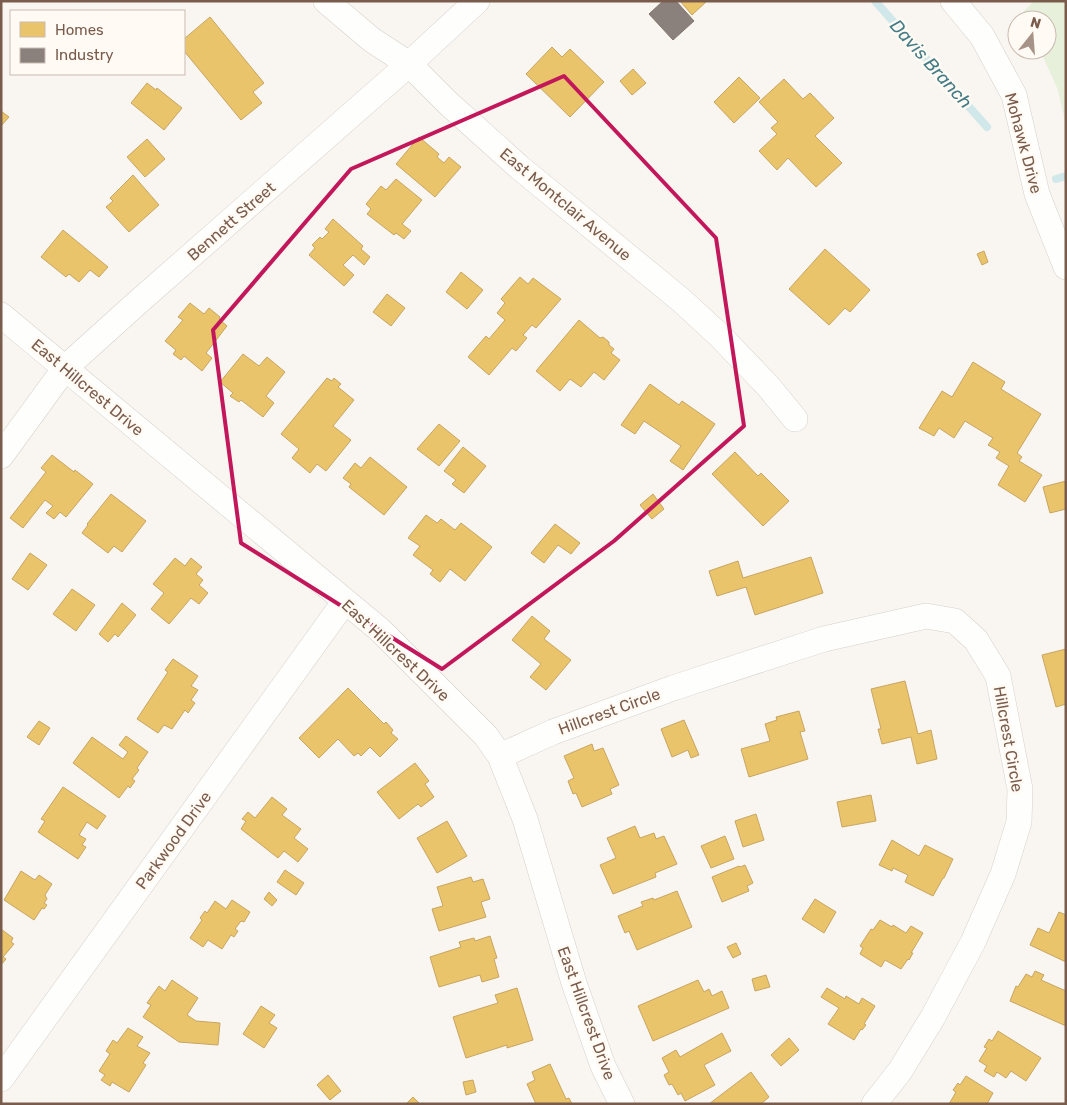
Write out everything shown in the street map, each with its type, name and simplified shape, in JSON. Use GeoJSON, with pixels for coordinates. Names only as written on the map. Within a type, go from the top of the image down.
{"type":"FeatureCollection","features":[{"type":"Feature","properties":{"kind":"street","name":"East Montclair Avenue"},"geometry":{"type":"LineString","coordinates":[[326,1],[372,40],[409,64],[449,104],[520,167],[694,312],[720,336],[795,419]]}},
{"type":"Feature","properties":{"kind":"street","name":"Bennett Street"},"geometry":{"type":"LineString","coordinates":[[1,456],[65,368],[409,64],[477,1]]}},
{"type":"Feature","properties":{"kind":"street","name":"Mohawk Drive"},"geometry":{"type":"LineString","coordinates":[[953,1],[982,36],[1014,95],[1036,194],[1066,267]]}},
{"type":"Feature","properties":{"kind":"street","name":"East Hillcrest Drive"},"geometry":{"type":"LineString","coordinates":[[1,315],[380,630],[486,736],[500,756],[525,819],[577,992],[603,1066],[622,1104]]}},
{"type":"Feature","properties":{"kind":"street","name":"Parkwood Drive"},"geometry":{"type":"LineString","coordinates":[[1,1079],[345,601]]}},
{"type":"Feature","properties":{"kind":"street","name":"Hillcrest Circle"},"geometry":{"type":"LineString","coordinates":[[500,756],[553,732],[673,688],[824,639],[926,616],[956,621],[976,640],[998,676],[1020,789],[1019,822],[1003,874],[973,942],[933,1017],[900,1071],[874,1104]]}},
{"type":"Feature","properties":{"kind":"highlighted area"},"geometry":{"type":"Polygon","coordinates":[[[564,76],[716,238],[744,426],[614,541],[442,669],[241,543],[213,330],[351,169],[564,76]]]}},
{"type":"Feature","properties":{"kind":"green space"},"geometry":{"type":"Polygon","coordinates":[[[1034,1],[1066,1],[1066,126],[1058,90],[1044,60],[1057,60],[1057,10],[1025,10],[1034,1]]]}},
{"type":"Feature","properties":{"kind":"building: Homes"},"geometry":{"type":"Polygon","coordinates":[[[680,1],[707,1],[692,15],[680,1]]]}},
{"type":"Feature","properties":{"kind":"building: Homes"},"geometry":{"type":"Polygon","coordinates":[[[210,17],[264,83],[253,92],[262,103],[241,120],[185,52],[185,38],[210,17]]]}},
{"type":"Feature","properties":{"kind":"building: Homes"},"geometry":{"type":"Polygon","coordinates":[[[552,47],[562,57],[570,49],[604,82],[570,117],[526,74],[552,47]]]}},
{"type":"Feature","properties":{"kind":"building: Homes"},"geometry":{"type":"Polygon","coordinates":[[[633,69],[646,83],[632,95],[620,81],[633,69]]]}},
{"type":"Feature","properties":{"kind":"building: Homes"},"geometry":{"type":"Polygon","coordinates":[[[739,77],[760,98],[734,123],[714,102],[739,77]]]}},
{"type":"Feature","properties":{"kind":"building: Homes"},"geometry":{"type":"Polygon","coordinates":[[[784,79],[803,99],[810,93],[834,118],[815,136],[842,163],[816,187],[788,158],[777,170],[759,151],[777,134],[771,128],[778,122],[759,102],[784,79]]]}},
{"type":"Feature","properties":{"kind":"building: Homes"},"geometry":{"type":"Polygon","coordinates":[[[147,83],[156,90],[157,88],[182,108],[164,130],[131,103],[147,83]]]}},
{"type":"Feature","properties":{"kind":"building: Homes"},"geometry":{"type":"Polygon","coordinates":[[[1,111],[9,117],[1,126],[1,111]]]}},
{"type":"Feature","properties":{"kind":"building: Homes"},"geometry":{"type":"Polygon","coordinates":[[[419,137],[439,154],[437,157],[444,163],[449,157],[461,167],[435,197],[396,164],[419,137]]]}},
{"type":"Feature","properties":{"kind":"building: Homes"},"geometry":{"type":"Polygon","coordinates":[[[147,139],[165,159],[145,177],[127,157],[147,139]]]}},
{"type":"Feature","properties":{"kind":"building: Homes"},"geometry":{"type":"Polygon","coordinates":[[[133,175],[159,205],[129,232],[106,207],[113,201],[110,198],[133,175]]]}},
{"type":"Feature","properties":{"kind":"building: Homes"},"geometry":{"type":"Polygon","coordinates":[[[396,179],[422,200],[402,224],[411,231],[404,239],[396,233],[394,235],[367,214],[371,209],[366,204],[381,186],[386,190],[396,179]]]}},
{"type":"Feature","properties":{"kind":"building: Homes"},"geometry":{"type":"Polygon","coordinates":[[[333,219],[363,246],[361,249],[370,257],[364,265],[353,255],[343,265],[354,275],[344,286],[309,255],[315,248],[312,245],[329,232],[325,229],[333,219]]]}},
{"type":"Feature","properties":{"kind":"building: Homes"},"geometry":{"type":"Polygon","coordinates":[[[63,230],[108,267],[99,277],[90,270],[79,282],[69,274],[66,277],[41,257],[63,230]]]}},
{"type":"Feature","properties":{"kind":"building: Homes"},"geometry":{"type":"Polygon","coordinates":[[[825,249],[870,290],[850,312],[845,308],[829,325],[789,289],[825,249]]]}},
{"type":"Feature","properties":{"kind":"building: Homes"},"geometry":{"type":"Polygon","coordinates":[[[984,251],[988,262],[982,265],[977,254],[984,251]]]}},
{"type":"Feature","properties":{"kind":"building: Homes"},"geometry":{"type":"Polygon","coordinates":[[[461,272],[483,290],[467,309],[446,292],[461,272]]]}},
{"type":"Feature","properties":{"kind":"building: Homes"},"geometry":{"type":"Polygon","coordinates":[[[520,277],[528,284],[533,278],[561,299],[536,328],[532,325],[523,335],[527,338],[516,351],[512,348],[489,375],[468,357],[486,336],[489,339],[505,320],[497,313],[505,303],[501,299],[520,277]]]}},
{"type":"Feature","properties":{"kind":"building: Homes"},"geometry":{"type":"Polygon","coordinates":[[[387,294],[405,308],[391,326],[373,312],[387,294]]]}},
{"type":"Feature","properties":{"kind":"building: Homes"},"geometry":{"type":"Polygon","coordinates":[[[190,303],[204,314],[209,308],[227,326],[206,353],[212,358],[202,371],[184,356],[181,360],[173,354],[176,350],[165,341],[183,320],[178,317],[190,303]]]}},
{"type":"Feature","properties":{"kind":"building: Homes"},"geometry":{"type":"Polygon","coordinates":[[[579,320],[600,338],[603,337],[609,342],[609,345],[614,349],[611,353],[620,360],[604,380],[594,372],[581,387],[570,379],[560,391],[536,371],[579,320]]]}},
{"type":"Feature","properties":{"kind":"building: Homes"},"geometry":{"type":"Polygon","coordinates":[[[243,354],[259,366],[267,357],[285,372],[266,396],[274,403],[263,417],[241,400],[239,402],[230,396],[233,393],[220,382],[243,354]]]}},
{"type":"Feature","properties":{"kind":"building: Homes"},"geometry":{"type":"Polygon","coordinates":[[[973,362],[1005,382],[1001,389],[1041,414],[1017,453],[1022,457],[1019,461],[1042,475],[1025,502],[998,485],[1009,466],[996,458],[1000,452],[988,445],[993,438],[965,421],[954,438],[939,428],[934,436],[919,428],[942,391],[952,397],[973,362]]]}},
{"type":"Feature","properties":{"kind":"building: Homes"},"geometry":{"type":"Polygon","coordinates":[[[327,378],[332,381],[334,378],[341,384],[338,387],[354,400],[333,426],[351,440],[326,471],[317,464],[310,473],[292,458],[299,449],[281,434],[327,378]]]}},
{"type":"Feature","properties":{"kind":"building: Homes"},"geometry":{"type":"Polygon","coordinates":[[[650,384],[679,405],[682,401],[715,424],[683,470],[670,461],[681,446],[644,421],[635,434],[621,425],[650,384]]]}},
{"type":"Feature","properties":{"kind":"building: Homes"},"geometry":{"type":"Polygon","coordinates":[[[439,424],[460,441],[439,466],[417,449],[439,424]]]}},
{"type":"Feature","properties":{"kind":"building: Homes"},"geometry":{"type":"Polygon","coordinates":[[[463,447],[486,466],[464,493],[452,484],[456,480],[444,471],[463,447]]]}},
{"type":"Feature","properties":{"kind":"building: Homes"},"geometry":{"type":"Polygon","coordinates":[[[735,452],[758,476],[761,473],[789,501],[763,526],[712,474],[735,452]]]}},
{"type":"Feature","properties":{"kind":"building: Homes"},"geometry":{"type":"Polygon","coordinates":[[[52,455],[93,484],[66,517],[60,512],[54,519],[46,513],[53,506],[45,500],[23,528],[10,518],[46,472],[41,468],[52,455]]]}},
{"type":"Feature","properties":{"kind":"building: Homes"},"geometry":{"type":"Polygon","coordinates":[[[370,457],[407,487],[384,515],[349,487],[351,484],[343,478],[355,463],[361,468],[370,457]]]}},
{"type":"Feature","properties":{"kind":"building: Homes"},"geometry":{"type":"Polygon","coordinates":[[[1066,481],[1066,509],[1050,513],[1043,487],[1066,481]]]}},
{"type":"Feature","properties":{"kind":"building: Homes"},"geometry":{"type":"Polygon","coordinates":[[[111,494],[146,521],[122,552],[114,546],[108,553],[82,533],[111,494]]]}},
{"type":"Feature","properties":{"kind":"building: Homes"},"geometry":{"type":"Polygon","coordinates":[[[653,494],[664,509],[652,519],[640,505],[653,494]]]}},
{"type":"Feature","properties":{"kind":"building: Homes"},"geometry":{"type":"Polygon","coordinates":[[[426,515],[437,523],[441,519],[455,530],[461,523],[492,547],[465,581],[450,569],[440,582],[430,574],[433,570],[413,555],[420,546],[408,538],[426,515]]]}},
{"type":"Feature","properties":{"kind":"building: Homes"},"geometry":{"type":"Polygon","coordinates":[[[555,524],[580,543],[571,554],[558,545],[544,563],[531,553],[555,524]]]}},
{"type":"Feature","properties":{"kind":"building: Homes"},"geometry":{"type":"Polygon","coordinates":[[[30,553],[47,565],[28,590],[12,579],[30,553]]]}},
{"type":"Feature","properties":{"kind":"building: Homes"},"geometry":{"type":"Polygon","coordinates":[[[811,557],[823,593],[755,615],[746,587],[717,596],[709,571],[738,561],[743,578],[811,557]]]}},
{"type":"Feature","properties":{"kind":"building: Homes"},"geometry":{"type":"Polygon","coordinates":[[[175,558],[185,566],[191,558],[202,567],[196,574],[203,580],[199,585],[208,593],[199,604],[191,598],[169,624],[151,609],[164,593],[153,584],[175,558]]]}},
{"type":"Feature","properties":{"kind":"building: Homes"},"geometry":{"type":"Polygon","coordinates":[[[72,589],[95,605],[76,631],[53,614],[72,589]]]}},
{"type":"Feature","properties":{"kind":"building: Homes"},"geometry":{"type":"Polygon","coordinates":[[[122,603],[136,615],[118,637],[115,634],[108,642],[99,634],[122,603]]]}},
{"type":"Feature","properties":{"kind":"building: Homes"},"geometry":{"type":"Polygon","coordinates":[[[532,616],[550,631],[544,639],[571,660],[546,690],[530,677],[541,664],[512,640],[532,616]]]}},
{"type":"Feature","properties":{"kind":"building: Homes"},"geometry":{"type":"Polygon","coordinates":[[[1066,649],[1066,704],[1056,707],[1042,655],[1066,649]]]}},
{"type":"Feature","properties":{"kind":"building: Homes"},"geometry":{"type":"Polygon","coordinates":[[[173,659],[198,676],[191,686],[198,690],[191,700],[195,703],[188,713],[185,710],[172,729],[164,725],[158,733],[137,719],[168,672],[165,670],[173,659]]]}},
{"type":"Feature","properties":{"kind":"building: Homes"},"geometry":{"type":"Polygon","coordinates":[[[905,681],[918,734],[931,730],[937,759],[917,764],[911,737],[882,744],[878,729],[881,729],[871,689],[905,681]]]}},
{"type":"Feature","properties":{"kind":"building: Homes"},"geometry":{"type":"Polygon","coordinates":[[[348,688],[384,724],[386,722],[393,730],[391,733],[398,739],[380,757],[370,747],[361,756],[358,753],[354,756],[338,739],[319,758],[299,738],[348,688]]]}},
{"type":"Feature","properties":{"kind":"building: Homes"},"geometry":{"type":"Polygon","coordinates":[[[799,711],[805,731],[800,732],[808,759],[749,777],[741,749],[770,741],[765,724],[777,720],[776,717],[799,711]]]}},
{"type":"Feature","properties":{"kind":"building: Homes"},"geometry":{"type":"Polygon","coordinates":[[[684,720],[699,755],[691,758],[688,750],[672,757],[661,729],[684,720]]]}},
{"type":"Feature","properties":{"kind":"building: Homes"},"geometry":{"type":"Polygon","coordinates":[[[39,721],[50,728],[39,745],[27,737],[39,721]]]}},
{"type":"Feature","properties":{"kind":"building: Homes"},"geometry":{"type":"Polygon","coordinates":[[[126,736],[148,752],[132,779],[135,781],[130,788],[128,786],[119,798],[73,763],[92,737],[123,759],[128,752],[119,745],[126,736]]]}},
{"type":"Feature","properties":{"kind":"building: Homes"},"geometry":{"type":"Polygon","coordinates":[[[592,744],[594,751],[603,748],[619,785],[610,789],[612,794],[582,807],[576,793],[573,794],[568,781],[574,778],[564,756],[592,744]]]}},
{"type":"Feature","properties":{"kind":"building: Homes"},"geometry":{"type":"Polygon","coordinates":[[[415,763],[429,781],[425,784],[434,797],[421,807],[418,804],[399,819],[377,792],[415,763]]]}},
{"type":"Feature","properties":{"kind":"building: Homes"},"geometry":{"type":"Polygon","coordinates":[[[63,787],[106,816],[97,829],[87,822],[79,835],[86,839],[82,845],[86,847],[78,859],[38,832],[45,821],[41,819],[63,787]]]}},
{"type":"Feature","properties":{"kind":"building: Homes"},"geometry":{"type":"Polygon","coordinates":[[[871,795],[876,821],[842,827],[837,802],[871,795]]]}},
{"type":"Feature","properties":{"kind":"building: Homes"},"geometry":{"type":"Polygon","coordinates":[[[272,797],[287,809],[282,815],[301,829],[294,838],[308,849],[298,862],[284,851],[278,858],[241,829],[246,821],[242,819],[248,812],[255,818],[272,797]]]}},
{"type":"Feature","properties":{"kind":"building: Homes"},"geometry":{"type":"Polygon","coordinates":[[[756,814],[764,840],[743,847],[735,821],[756,814]]]}},
{"type":"Feature","properties":{"kind":"building: Homes"},"geometry":{"type":"Polygon","coordinates":[[[447,821],[467,856],[437,873],[417,838],[447,821]]]}},
{"type":"Feature","properties":{"kind":"building: Homes"},"geometry":{"type":"Polygon","coordinates":[[[635,826],[640,838],[654,833],[656,839],[664,836],[677,864],[655,873],[656,877],[613,894],[600,865],[616,858],[607,838],[635,826]]]}},
{"type":"Feature","properties":{"kind":"building: Homes"},"geometry":{"type":"Polygon","coordinates":[[[725,836],[734,859],[711,868],[701,846],[725,836]]]}},
{"type":"Feature","properties":{"kind":"building: Homes"},"geometry":{"type":"Polygon","coordinates":[[[892,840],[919,856],[925,845],[953,859],[933,896],[905,882],[908,875],[893,868],[892,871],[879,865],[892,840]]]}},
{"type":"Feature","properties":{"kind":"building: Homes"},"geometry":{"type":"Polygon","coordinates":[[[745,865],[753,883],[747,886],[749,891],[722,902],[712,877],[745,865]]]}},
{"type":"Feature","properties":{"kind":"building: Homes"},"geometry":{"type":"Polygon","coordinates":[[[285,870],[304,883],[296,895],[277,882],[285,870]]]}},
{"type":"Feature","properties":{"kind":"building: Homes"},"geometry":{"type":"Polygon","coordinates":[[[21,871],[35,880],[39,875],[52,884],[45,895],[47,899],[44,903],[47,905],[44,909],[42,908],[34,920],[4,900],[21,871]]]}},
{"type":"Feature","properties":{"kind":"building: Homes"},"geometry":{"type":"Polygon","coordinates":[[[471,877],[473,882],[483,879],[490,899],[481,902],[486,917],[439,931],[432,909],[443,906],[437,887],[471,877]]]}},
{"type":"Feature","properties":{"kind":"building: Homes"},"geometry":{"type":"Polygon","coordinates":[[[677,891],[692,927],[637,950],[629,931],[625,933],[618,916],[643,906],[641,902],[653,898],[654,900],[677,891]]]}},
{"type":"Feature","properties":{"kind":"building: Homes"},"geometry":{"type":"Polygon","coordinates":[[[269,892],[277,900],[272,906],[264,899],[269,892]]]}},
{"type":"Feature","properties":{"kind":"building: Homes"},"geometry":{"type":"Polygon","coordinates":[[[815,899],[836,912],[824,933],[802,919],[815,899]]]}},
{"type":"Feature","properties":{"kind":"building: Homes"},"geometry":{"type":"Polygon","coordinates":[[[232,900],[250,912],[244,922],[241,921],[235,929],[238,931],[234,937],[231,935],[222,949],[208,940],[203,947],[190,938],[202,920],[200,918],[205,911],[207,913],[215,901],[226,909],[232,900]]]}},
{"type":"Feature","properties":{"kind":"building: Homes"},"geometry":{"type":"Polygon","coordinates":[[[1059,912],[1066,915],[1066,962],[1030,945],[1038,928],[1049,933],[1059,912]]]}},
{"type":"Feature","properties":{"kind":"building: Homes"},"geometry":{"type":"Polygon","coordinates":[[[880,920],[906,933],[911,926],[923,933],[909,960],[901,969],[885,960],[881,967],[860,954],[863,948],[860,946],[871,929],[873,930],[880,920]]]}},
{"type":"Feature","properties":{"kind":"building: Homes"},"geometry":{"type":"Polygon","coordinates":[[[1,929],[13,938],[11,942],[14,944],[3,957],[6,959],[1,965],[1,929]]]}},
{"type":"Feature","properties":{"kind":"building: Homes"},"geometry":{"type":"Polygon","coordinates":[[[490,936],[497,958],[494,959],[499,977],[482,982],[480,975],[439,987],[430,957],[461,947],[459,942],[474,938],[475,941],[490,936]]]}},
{"type":"Feature","properties":{"kind":"building: Homes"},"geometry":{"type":"Polygon","coordinates":[[[736,943],[741,954],[733,958],[727,947],[736,943]]]}},
{"type":"Feature","properties":{"kind":"building: Homes"},"geometry":{"type":"Polygon","coordinates":[[[1035,971],[1044,975],[1041,980],[1066,991],[1066,1026],[1010,1001],[1016,986],[1018,987],[1026,974],[1032,977],[1035,971]]]}},
{"type":"Feature","properties":{"kind":"building: Homes"},"geometry":{"type":"Polygon","coordinates":[[[766,975],[770,987],[755,991],[752,979],[766,975]]]}},
{"type":"Feature","properties":{"kind":"building: Homes"},"geometry":{"type":"Polygon","coordinates":[[[172,980],[198,998],[187,1015],[196,1021],[220,1023],[218,1045],[179,1042],[143,1017],[151,1005],[147,1003],[159,986],[165,991],[172,980]]]}},
{"type":"Feature","properties":{"kind":"building: Homes"},"geometry":{"type":"Polygon","coordinates":[[[698,980],[704,992],[709,989],[712,996],[722,991],[729,1008],[653,1041],[638,1006],[698,980]]]}},
{"type":"Feature","properties":{"kind":"building: Homes"},"geometry":{"type":"Polygon","coordinates":[[[517,988],[533,1040],[507,1048],[507,1045],[466,1058],[453,1017],[498,1003],[495,995],[517,988]]]}},
{"type":"Feature","properties":{"kind":"building: Homes"},"geometry":{"type":"Polygon","coordinates":[[[827,988],[845,999],[846,996],[859,1004],[862,998],[875,1006],[864,1024],[866,1025],[854,1040],[828,1024],[839,1008],[821,997],[827,988]]]}},
{"type":"Feature","properties":{"kind":"building: Homes"},"geometry":{"type":"Polygon","coordinates":[[[261,1006],[275,1015],[269,1023],[277,1028],[264,1048],[243,1034],[261,1006]]]}},
{"type":"Feature","properties":{"kind":"building: Homes"},"geometry":{"type":"Polygon","coordinates":[[[128,1028],[143,1037],[137,1046],[150,1053],[143,1063],[146,1065],[129,1092],[112,1082],[110,1086],[101,1080],[105,1075],[99,1071],[110,1054],[106,1051],[113,1040],[117,1043],[128,1028]]]}},
{"type":"Feature","properties":{"kind":"building: Homes"},"geometry":{"type":"Polygon","coordinates":[[[998,1031],[1041,1058],[1026,1081],[1011,1071],[1006,1078],[997,1072],[994,1077],[984,1071],[987,1066],[979,1061],[987,1048],[984,1047],[989,1039],[992,1041],[998,1031]]]}},
{"type":"Feature","properties":{"kind":"building: Homes"},"geometry":{"type":"Polygon","coordinates":[[[722,1033],[731,1051],[704,1065],[715,1085],[685,1101],[681,1093],[678,1095],[672,1084],[669,1085],[664,1075],[669,1072],[662,1058],[676,1050],[680,1057],[722,1033]]]}},
{"type":"Feature","properties":{"kind":"building: Homes"},"geometry":{"type":"Polygon","coordinates":[[[789,1038],[799,1050],[781,1066],[771,1055],[789,1038]]]}},
{"type":"Feature","properties":{"kind":"building: Homes"},"geometry":{"type":"Polygon","coordinates":[[[550,1064],[566,1099],[569,1098],[572,1104],[536,1104],[527,1084],[535,1080],[532,1072],[550,1064]]]}},
{"type":"Feature","properties":{"kind":"building: Homes"},"geometry":{"type":"Polygon","coordinates":[[[751,1072],[769,1097],[761,1104],[709,1104],[751,1072]]]}},
{"type":"Feature","properties":{"kind":"building: Homes"},"geometry":{"type":"Polygon","coordinates":[[[328,1075],[341,1091],[330,1100],[317,1085],[328,1075]]]}},
{"type":"Feature","properties":{"kind":"building: Homes"},"geometry":{"type":"Polygon","coordinates":[[[966,1076],[993,1093],[987,1104],[949,1104],[956,1092],[953,1090],[958,1083],[960,1085],[966,1076]]]}},
{"type":"Feature","properties":{"kind":"building: Homes"},"geometry":{"type":"Polygon","coordinates":[[[473,1080],[476,1092],[466,1095],[463,1082],[473,1080]]]}},
{"type":"Feature","properties":{"kind":"building: Homes"},"geometry":{"type":"Polygon","coordinates":[[[413,1097],[420,1104],[406,1104],[413,1097]]]}},
{"type":"Feature","properties":{"kind":"building: Industry"},"geometry":{"type":"Polygon","coordinates":[[[663,1],[676,1],[694,21],[673,40],[649,14],[663,1]]]}},
{"type":"Feature","properties":{"kind":"waterway","name":"Davis Branch"},"geometry":{"type":"LineString","coordinates":[[875,1],[987,127]]}},
{"type":"Feature","properties":{"kind":"waterway"},"geometry":{"type":"LineString","coordinates":[[1056,179],[1066,176]]}}]}
